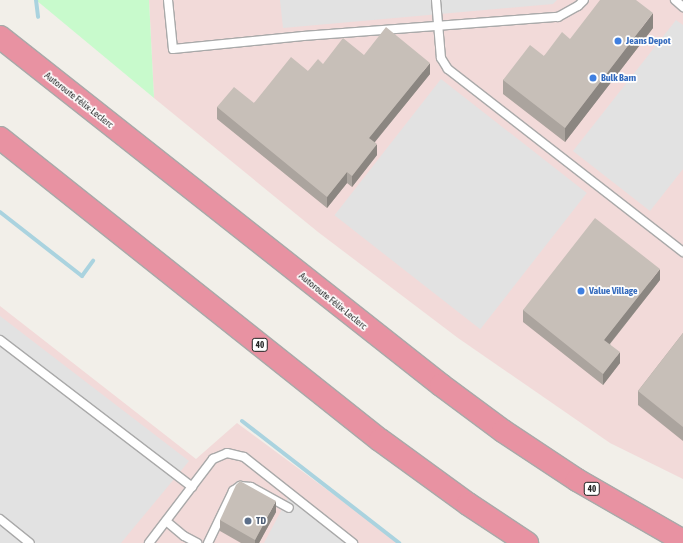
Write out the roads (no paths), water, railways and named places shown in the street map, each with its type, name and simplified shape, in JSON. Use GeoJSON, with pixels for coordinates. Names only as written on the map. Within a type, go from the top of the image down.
{"type":"FeatureCollection","features":[{"type":"Feature","properties":{"kind":"highway","name":"Autoroute Félix-Leclerc"},"geometry":{"type":"LineString","coordinates":[[0,37],[440,385],[504,431],[577,480],[683,541]]}},
{"type":"Feature","properties":{"kind":"highway","name":"40"},"geometry":{"type":"LineString","coordinates":[[0,138],[380,440],[468,504],[527,543]]}},
{"type":"Feature","properties":{"kind":"lane"},"geometry":{"type":"LineString","coordinates":[[168,0],[173,49],[303,36],[558,16],[578,6],[584,0]]}},
{"type":"Feature","properties":{"kind":"lane"},"geometry":{"type":"LineString","coordinates":[[436,0],[442,58],[448,69],[683,252]]}},
{"type":"Feature","properties":{"kind":"lane"},"geometry":{"type":"LineString","coordinates":[[675,0],[683,7]]}},
{"type":"Feature","properties":{"kind":"lane"},"geometry":{"type":"LineString","coordinates":[[0,340],[192,487]]}},
{"type":"Feature","properties":{"kind":"lane"},"geometry":{"type":"LineString","coordinates":[[149,543],[213,460],[227,453],[244,457],[353,543]]}},
{"type":"Feature","properties":{"kind":"lane"},"geometry":{"type":"LineString","coordinates":[[208,543],[233,492],[240,486],[251,487],[289,508]]}},
{"type":"Feature","properties":{"kind":"lane"},"geometry":{"type":"LineString","coordinates":[[0,519],[30,543]]}},
{"type":"Feature","properties":{"kind":"lane"},"geometry":{"type":"LineString","coordinates":[[166,521],[186,540],[197,543]]}},
{"type":"Feature","properties":{"kind":"waterway"},"geometry":{"type":"LineString","coordinates":[[36,0],[38,17]]}},
{"type":"Feature","properties":{"kind":"waterway"},"geometry":{"type":"LineString","coordinates":[[0,212],[82,276],[93,261]]}},
{"type":"Feature","properties":{"kind":"waterway"},"geometry":{"type":"LineString","coordinates":[[242,421],[399,543]]}},
{"type":"Feature","properties":{"kind":"place","name":"Jeans Depot"},"geometry":{"type":"Point","coordinates":[618,41]}},
{"type":"Feature","properties":{"kind":"place","name":"Bulk Barn"},"geometry":{"type":"Point","coordinates":[593,78]}},
{"type":"Feature","properties":{"kind":"place","name":"Value Village"},"geometry":{"type":"Point","coordinates":[581,291]}},
{"type":"Feature","properties":{"kind":"place","name":"TD"},"geometry":{"type":"Point","coordinates":[248,521]}}]}
